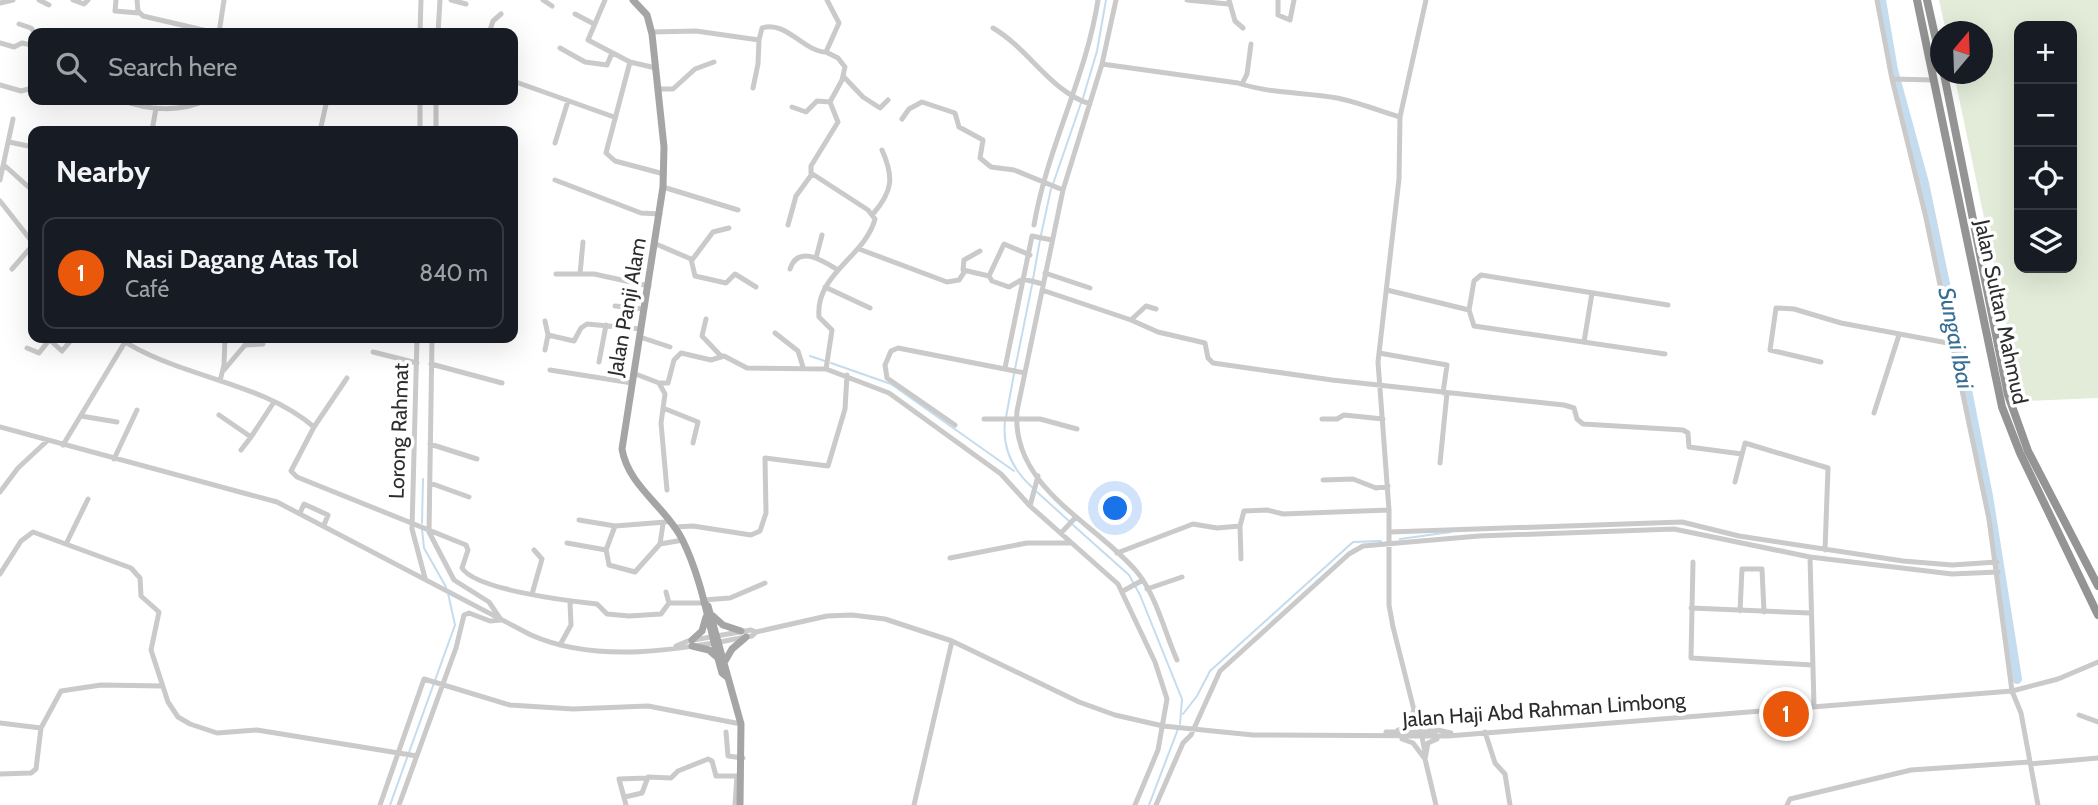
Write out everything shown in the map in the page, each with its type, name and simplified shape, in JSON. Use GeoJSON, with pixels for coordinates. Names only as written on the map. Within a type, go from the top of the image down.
{"type":"FeatureCollection","features":[{"type":"Feature","properties":{"kind":"highway"},"geometry":{"type":"LineString","coordinates":[[1917,4],[1928,3],[1932,21]]}},
{"type":"Feature","properties":{"kind":"highway","name":"Jalan Sultan Mahmud"},"geometry":{"type":"LineString","coordinates":[[1917,4],[1930,59]]}},
{"type":"Feature","properties":{"kind":"highway","name":"Jalan Sultan Mahmud"},"geometry":{"type":"LineString","coordinates":[[1936,84],[2002,407],[2020,453],[2098,615]]}},
{"type":"Feature","properties":{"kind":"highway","name":"Jalan Sultan Mahmud"},"geometry":{"type":"LineString","coordinates":[[1946,84],[2008,395],[2028,451],[2098,586]]}},
{"type":"Feature","properties":{"kind":"highway"},"geometry":{"type":"LineString","coordinates":[[2074,564],[2085,558]]}},
{"type":"Feature","properties":{"kind":"main road","name":"Jalan Panji Alam"},"geometry":{"type":"LineString","coordinates":[[638,2],[647,15],[652,32],[664,174],[656,244],[622,437],[623,456],[633,476],[666,522],[675,527],[683,540],[704,601],[721,660],[722,673],[727,677],[741,724],[743,758],[738,805]]}},
{"type":"Feature","properties":{"kind":"main road"},"geometry":{"type":"LineString","coordinates":[[708,615],[743,634],[721,660],[709,650],[692,643],[702,631],[708,615]]}},
{"type":"Feature","properties":{"kind":"street"},"geometry":{"type":"LineString","coordinates":[[0,3],[13,0]]}},
{"type":"Feature","properties":{"kind":"street"},"geometry":{"type":"LineString","coordinates":[[39,0],[50,5]]}},
{"type":"Feature","properties":{"kind":"street"},"geometry":{"type":"LineString","coordinates":[[73,0],[85,4],[88,0]]}},
{"type":"Feature","properties":{"kind":"street"},"geometry":{"type":"LineString","coordinates":[[116,0],[115,11],[139,13],[198,28]]}},
{"type":"Feature","properties":{"kind":"street"},"geometry":{"type":"LineString","coordinates":[[136,0],[139,13]]}},
{"type":"Feature","properties":{"kind":"street"},"geometry":{"type":"LineString","coordinates":[[218,28],[223,0]]}},
{"type":"Feature","properties":{"kind":"street"},"geometry":{"type":"LineString","coordinates":[[420,28],[421,0]]}},
{"type":"Feature","properties":{"kind":"street"},"geometry":{"type":"LineString","coordinates":[[438,28],[440,0]]}},
{"type":"Feature","properties":{"kind":"street"},"geometry":{"type":"LineString","coordinates":[[451,0],[466,4]]}},
{"type":"Feature","properties":{"kind":"street"},"geometry":{"type":"LineString","coordinates":[[543,0],[552,6]]}},
{"type":"Feature","properties":{"kind":"street"},"geometry":{"type":"LineString","coordinates":[[605,0],[588,40],[630,62],[656,68]]}},
{"type":"Feature","properties":{"kind":"street"},"geometry":{"type":"LineString","coordinates":[[827,0],[839,23],[827,52]]}},
{"type":"Feature","properties":{"kind":"street"},"geometry":{"type":"LineString","coordinates":[[1034,225],[1044,183],[1073,99],[1098,0]]}},
{"type":"Feature","properties":{"kind":"street"},"geometry":{"type":"LineString","coordinates":[[1115,0],[1102,64],[1060,190],[1013,420],[1020,450],[1037,477],[1075,518],[1117,553],[1147,589],[1177,660]]}},
{"type":"Feature","properties":{"kind":"street"},"geometry":{"type":"LineString","coordinates":[[1186,0],[1229,2],[1235,21],[1243,28]]}},
{"type":"Feature","properties":{"kind":"street"},"geometry":{"type":"LineString","coordinates":[[1278,0],[1278,15],[1290,20],[1294,0]]}},
{"type":"Feature","properties":{"kind":"street"},"geometry":{"type":"LineString","coordinates":[[1426,0],[1400,117],[1399,179],[1378,353],[1390,510],[1389,605],[1436,805]]}},
{"type":"Feature","properties":{"kind":"street"},"geometry":{"type":"LineString","coordinates":[[1877,0],[1892,79],[1954,345],[1997,562],[2012,691],[2021,713],[2038,805]]}},
{"type":"Feature","properties":{"kind":"street"},"geometry":{"type":"LineString","coordinates":[[1097,9],[1111,13]]}},
{"type":"Feature","properties":{"kind":"street"},"geometry":{"type":"LineString","coordinates":[[491,28],[493,21],[501,14]]}},
{"type":"Feature","properties":{"kind":"street"},"geometry":{"type":"LineString","coordinates":[[575,14],[594,23]]}},
{"type":"Feature","properties":{"kind":"street"},"geometry":{"type":"LineString","coordinates":[[19,24],[32,28]]}},
{"type":"Feature","properties":{"kind":"street"},"geometry":{"type":"LineString","coordinates":[[753,88],[759,40],[762,28],[767,26],[786,32],[813,49],[827,52],[844,65],[844,76],[830,102],[838,124],[811,166],[812,174],[796,196],[788,225]]}},
{"type":"Feature","properties":{"kind":"street"},"geometry":{"type":"LineString","coordinates":[[993,28],[1016,45],[1073,99],[1088,104]]}},
{"type":"Feature","properties":{"kind":"street"},"geometry":{"type":"LineString","coordinates":[[652,32],[696,31],[759,40]]}},
{"type":"Feature","properties":{"kind":"street"},"geometry":{"type":"LineString","coordinates":[[0,43],[14,47],[22,43],[28,44]]}},
{"type":"Feature","properties":{"kind":"street"},"geometry":{"type":"LineString","coordinates":[[1242,84],[1247,74],[1251,44]]}},
{"type":"Feature","properties":{"kind":"street"},"geometry":{"type":"LineString","coordinates":[[560,48],[599,66],[607,65],[612,53]]}},
{"type":"Feature","properties":{"kind":"street"},"geometry":{"type":"LineString","coordinates":[[630,62],[614,117],[607,156],[615,161],[664,174]]}},
{"type":"Feature","properties":{"kind":"street"},"geometry":{"type":"LineString","coordinates":[[658,89],[673,89],[695,69],[714,62]]}},
{"type":"Feature","properties":{"kind":"street"},"geometry":{"type":"LineString","coordinates":[[1102,64],[1242,84],[1294,95],[1340,99],[1400,117]]}},
{"type":"Feature","properties":{"kind":"street"},"geometry":{"type":"LineString","coordinates":[[844,76],[863,97],[879,108],[888,100]]}},
{"type":"Feature","properties":{"kind":"street"},"geometry":{"type":"LineString","coordinates":[[1892,79],[1930,80]]}},
{"type":"Feature","properties":{"kind":"street"},"geometry":{"type":"LineString","coordinates":[[518,83],[614,117]]}},
{"type":"Feature","properties":{"kind":"street"},"geometry":{"type":"LineString","coordinates":[[0,85],[21,91],[28,89]]}},
{"type":"Feature","properties":{"kind":"street"},"geometry":{"type":"LineString","coordinates":[[555,144],[568,101]]}},
{"type":"Feature","properties":{"kind":"street"},"geometry":{"type":"LineString","coordinates":[[792,107],[806,112],[817,101],[830,102]]}},
{"type":"Feature","properties":{"kind":"street"},"geometry":{"type":"LineString","coordinates":[[902,119],[909,109],[922,102],[955,113],[959,127],[983,140],[980,158],[986,164],[1010,169],[1060,190]]}},
{"type":"Feature","properties":{"kind":"street"},"geometry":{"type":"LineString","coordinates":[[143,105],[156,108],[190,105]]}},
{"type":"Feature","properties":{"kind":"street"},"geometry":{"type":"LineString","coordinates":[[321,126],[326,105]]}},
{"type":"Feature","properties":{"kind":"street"},"geometry":{"type":"LineString","coordinates":[[420,105],[420,126]]}},
{"type":"Feature","properties":{"kind":"street"},"geometry":{"type":"LineString","coordinates":[[436,105],[436,126]]}},
{"type":"Feature","properties":{"kind":"street"},"geometry":{"type":"LineString","coordinates":[[153,126],[156,108]]}},
{"type":"Feature","properties":{"kind":"street"},"geometry":{"type":"LineString","coordinates":[[0,180],[13,119]]}},
{"type":"Feature","properties":{"kind":"street"},"geometry":{"type":"LineString","coordinates":[[9,142],[28,146]]}},
{"type":"Feature","properties":{"kind":"street"},"geometry":{"type":"LineString","coordinates":[[873,214],[886,194],[892,177],[882,150]]}},
{"type":"Feature","properties":{"kind":"street"},"geometry":{"type":"LineString","coordinates":[[4,165],[28,187]]}},
{"type":"Feature","properties":{"kind":"street"},"geometry":{"type":"LineString","coordinates":[[812,174],[873,214],[875,220],[870,234],[859,249],[825,287],[818,313],[832,330],[827,364]]}},
{"type":"Feature","properties":{"kind":"street"},"geometry":{"type":"LineString","coordinates":[[555,180],[641,213],[660,214]]}},
{"type":"Feature","properties":{"kind":"street"},"geometry":{"type":"LineString","coordinates":[[663,187],[738,210]]}},
{"type":"Feature","properties":{"kind":"street"},"geometry":{"type":"LineString","coordinates":[[0,201],[28,237]]}},
{"type":"Feature","properties":{"kind":"street"},"geometry":{"type":"LineString","coordinates":[[729,228],[713,232],[692,260],[695,276],[726,283],[735,274],[756,287]]}},
{"type":"Feature","properties":{"kind":"street"},"geometry":{"type":"LineString","coordinates":[[816,258],[822,234]]}},
{"type":"Feature","properties":{"kind":"street"},"geometry":{"type":"LineString","coordinates":[[1007,369],[1032,236],[1050,240]]}},
{"type":"Feature","properties":{"kind":"street"},"geometry":{"type":"LineString","coordinates":[[580,274],[583,242]]}},
{"type":"Feature","properties":{"kind":"street"},"geometry":{"type":"LineString","coordinates":[[656,244],[692,260]]}},
{"type":"Feature","properties":{"kind":"street"},"geometry":{"type":"LineString","coordinates":[[989,276],[1004,244],[1030,255]]}},
{"type":"Feature","properties":{"kind":"street"},"geometry":{"type":"LineString","coordinates":[[859,249],[947,282],[959,280],[965,271],[964,260],[980,251]]}},
{"type":"Feature","properties":{"kind":"street"},"geometry":{"type":"LineString","coordinates":[[12,269],[28,250]]}},
{"type":"Feature","properties":{"kind":"street"},"geometry":{"type":"LineString","coordinates":[[790,269],[799,255],[816,258],[838,270]]}},
{"type":"Feature","properties":{"kind":"street"},"geometry":{"type":"LineString","coordinates":[[965,271],[989,276],[992,281],[1009,287],[1025,279]]}},
{"type":"Feature","properties":{"kind":"street"},"geometry":{"type":"LineString","coordinates":[[1045,273],[1090,288]]}},
{"type":"Feature","properties":{"kind":"street"},"geometry":{"type":"LineString","coordinates":[[556,274],[620,278],[649,286]]}},
{"type":"Feature","properties":{"kind":"street"},"geometry":{"type":"LineString","coordinates":[[1665,354],[1474,326],[1469,310],[1474,281],[1481,275],[1668,305]]}},
{"type":"Feature","properties":{"kind":"street"},"geometry":{"type":"LineString","coordinates":[[1025,279],[1158,332],[1205,343],[1208,358],[1213,363],[1445,393],[1564,405],[1574,408],[1577,419],[1583,424],[1683,430],[1688,433],[1689,447],[1742,454]]}},
{"type":"Feature","properties":{"kind":"street"},"geometry":{"type":"LineString","coordinates":[[825,287],[870,307]]}},
{"type":"Feature","properties":{"kind":"street"},"geometry":{"type":"LineString","coordinates":[[1387,290],[1469,310]]}},
{"type":"Feature","properties":{"kind":"street"},"geometry":{"type":"LineString","coordinates":[[1584,342],[1592,293]]}},
{"type":"Feature","properties":{"kind":"street"},"geometry":{"type":"LineString","coordinates":[[615,306],[645,309]]}},
{"type":"Feature","properties":{"kind":"street"},"geometry":{"type":"LineString","coordinates":[[1131,320],[1146,306],[1156,309]]}},
{"type":"Feature","properties":{"kind":"street"},"geometry":{"type":"LineString","coordinates":[[1821,362],[1770,350],[1776,308],[1794,309],[1899,335],[1954,345]]}},
{"type":"Feature","properties":{"kind":"street"},"geometry":{"type":"LineString","coordinates":[[706,319],[702,336],[721,356],[747,369],[790,370],[827,364],[847,375],[905,397],[937,420],[955,425]]}},
{"type":"Feature","properties":{"kind":"street"},"geometry":{"type":"LineString","coordinates":[[545,321],[548,335],[545,350]]}},
{"type":"Feature","properties":{"kind":"street"},"geometry":{"type":"LineString","coordinates":[[548,335],[574,341],[587,324],[606,325],[640,333],[670,347]]}},
{"type":"Feature","properties":{"kind":"street"},"geometry":{"type":"LineString","coordinates":[[598,362],[606,325]]}},
{"type":"Feature","properties":{"kind":"street"},"geometry":{"type":"LineString","coordinates":[[775,333],[798,351],[803,367]]}},
{"type":"Feature","properties":{"kind":"street"},"geometry":{"type":"LineString","coordinates":[[1874,413],[1899,335]]}},
{"type":"Feature","properties":{"kind":"street"},"geometry":{"type":"LineString","coordinates":[[27,348],[38,353],[47,343]]}},
{"type":"Feature","properties":{"kind":"street"},"geometry":{"type":"LineString","coordinates":[[54,343],[62,351],[69,343]]}},
{"type":"Feature","properties":{"kind":"street"},"geometry":{"type":"LineString","coordinates":[[63,445],[124,343]]}},
{"type":"Feature","properties":{"kind":"street"},"geometry":{"type":"LineString","coordinates":[[127,343],[274,402],[314,427]]}},
{"type":"Feature","properties":{"kind":"street"},"geometry":{"type":"LineString","coordinates":[[220,382],[224,370],[225,343]]}},
{"type":"Feature","properties":{"kind":"street","name":"Lorong Rahmat"},"geometry":{"type":"LineString","coordinates":[[418,343],[413,525],[425,578]]}},
{"type":"Feature","properties":{"kind":"street"},"geometry":{"type":"LineString","coordinates":[[432,343],[428,532],[448,573],[465,588],[489,602],[502,620]]}},
{"type":"Feature","properties":{"kind":"street"},"geometry":{"type":"LineString","coordinates":[[224,370],[245,345],[263,344]]}},
{"type":"Feature","properties":{"kind":"street"},"geometry":{"type":"LineString","coordinates":[[1022,372],[894,349],[887,359],[885,375],[905,397],[1002,474],[1030,504],[1125,590],[1166,693],[1158,750],[1135,805]]}},
{"type":"Feature","properties":{"kind":"street"},"geometry":{"type":"LineString","coordinates":[[373,352],[417,363]]}},
{"type":"Feature","properties":{"kind":"street"},"geometry":{"type":"LineString","coordinates":[[1378,353],[1447,365],[1440,463]]}},
{"type":"Feature","properties":{"kind":"street"},"geometry":{"type":"LineString","coordinates":[[633,373],[659,383],[669,382],[673,362],[679,354],[711,360],[721,356]]}},
{"type":"Feature","properties":{"kind":"street"},"geometry":{"type":"LineString","coordinates":[[431,364],[502,383]]}},
{"type":"Feature","properties":{"kind":"street"},"geometry":{"type":"LineString","coordinates":[[550,370],[632,383]]}},
{"type":"Feature","properties":{"kind":"street"},"geometry":{"type":"LineString","coordinates":[[675,527],[693,526],[751,535],[760,531],[766,513],[765,458],[828,466],[845,409],[847,375]]}},
{"type":"Feature","properties":{"kind":"street"},"geometry":{"type":"LineString","coordinates":[[347,378],[314,427],[291,471],[297,477],[467,546],[462,568],[469,575],[498,588],[570,603],[597,604],[605,613],[629,616],[657,615],[669,603],[704,601],[746,593],[765,583]]}},
{"type":"Feature","properties":{"kind":"street"},"geometry":{"type":"LineString","coordinates":[[659,383],[665,394],[662,438],[666,454],[667,490]]}},
{"type":"Feature","properties":{"kind":"street"},"geometry":{"type":"LineString","coordinates":[[241,450],[274,402]]}},
{"type":"Feature","properties":{"kind":"street"},"geometry":{"type":"LineString","coordinates":[[663,408],[698,422],[693,443]]}},
{"type":"Feature","properties":{"kind":"street"},"geometry":{"type":"LineString","coordinates":[[114,459],[137,410]]}},
{"type":"Feature","properties":{"kind":"street"},"geometry":{"type":"LineString","coordinates":[[219,415],[251,438]]}},
{"type":"Feature","properties":{"kind":"street"},"geometry":{"type":"LineString","coordinates":[[1322,419],[1337,419],[1344,415],[1383,419]]}},
{"type":"Feature","properties":{"kind":"street"},"geometry":{"type":"LineString","coordinates":[[81,416],[117,422]]}},
{"type":"Feature","properties":{"kind":"street"},"geometry":{"type":"LineString","coordinates":[[984,419],[1040,419],[1077,429]]}},
{"type":"Feature","properties":{"kind":"street"},"geometry":{"type":"LineString","coordinates":[[0,428],[260,496],[300,513],[454,592],[502,620]]}},
{"type":"Feature","properties":{"kind":"street"},"geometry":{"type":"LineString","coordinates":[[0,492],[18,468],[47,441]]}},
{"type":"Feature","properties":{"kind":"street"},"geometry":{"type":"LineString","coordinates":[[1735,482],[1744,445],[1748,443],[1830,470],[1825,550]]}},
{"type":"Feature","properties":{"kind":"street"},"geometry":{"type":"LineString","coordinates":[[430,444],[477,459]]}},
{"type":"Feature","properties":{"kind":"street"},"geometry":{"type":"LineString","coordinates":[[1030,504],[1037,477]]}},
{"type":"Feature","properties":{"kind":"street"},"geometry":{"type":"LineString","coordinates":[[1324,480],[1353,479],[1376,488],[1388,486]]}},
{"type":"Feature","properties":{"kind":"street"},"geometry":{"type":"LineString","coordinates":[[430,483],[469,497]]}},
{"type":"Feature","properties":{"kind":"street"},"geometry":{"type":"LineString","coordinates":[[67,542],[88,499]]}},
{"type":"Feature","properties":{"kind":"street"},"geometry":{"type":"LineString","coordinates":[[300,513],[304,504],[328,515],[324,526]]}},
{"type":"Feature","properties":{"kind":"street"},"geometry":{"type":"LineString","coordinates":[[1241,559],[1240,526],[1244,511],[1268,510],[1283,514],[1390,510]]}},
{"type":"Feature","properties":{"kind":"street"},"geometry":{"type":"LineString","coordinates":[[1052,543],[1059,531],[1075,518]]}},
{"type":"Feature","properties":{"kind":"street"},"geometry":{"type":"LineString","coordinates":[[579,520],[615,526],[666,522],[660,544],[635,573],[610,566],[606,549],[615,526]]}},
{"type":"Feature","properties":{"kind":"street"},"geometry":{"type":"LineString","coordinates":[[1390,532],[1682,522],[1739,536],[1926,564],[1997,562]]}},
{"type":"Feature","properties":{"kind":"street"},"geometry":{"type":"LineString","coordinates":[[1117,553],[1193,524],[1217,528],[1240,526]]}},
{"type":"Feature","properties":{"kind":"street"},"geometry":{"type":"LineString","coordinates":[[1156,805],[1182,744],[1220,671],[1349,554],[1363,546],[1479,536],[1674,529],[1810,557],[1952,574],[1998,571]]}},
{"type":"Feature","properties":{"kind":"street"},"geometry":{"type":"LineString","coordinates":[[0,574],[21,541],[30,533],[67,542],[126,565],[138,575],[140,594],[159,612],[150,646],[162,686],[178,717],[209,732],[257,730],[417,756]]}},
{"type":"Feature","properties":{"kind":"street"},"geometry":{"type":"LineString","coordinates":[[660,544],[683,540]]}},
{"type":"Feature","properties":{"kind":"street"},"geometry":{"type":"LineString","coordinates":[[567,543],[600,551],[606,549]]}},
{"type":"Feature","properties":{"kind":"street"},"geometry":{"type":"LineString","coordinates":[[950,558],[1015,545],[1072,543]]}},
{"type":"Feature","properties":{"kind":"street"},"geometry":{"type":"LineString","coordinates":[[532,594],[542,559],[534,551]]}},
{"type":"Feature","properties":{"kind":"street"},"geometry":{"type":"LineString","coordinates":[[1810,557],[1814,706]]}},
{"type":"Feature","properties":{"kind":"street"},"geometry":{"type":"LineString","coordinates":[[1693,562],[1691,658],[1812,665]]}},
{"type":"Feature","properties":{"kind":"street"},"geometry":{"type":"LineString","coordinates":[[1740,611],[1742,572],[1753,569],[1765,572],[1764,612]]}},
{"type":"Feature","properties":{"kind":"street"},"geometry":{"type":"LineString","coordinates":[[465,588],[469,575]]}},
{"type":"Feature","properties":{"kind":"street"},"geometry":{"type":"LineString","coordinates":[[1147,589],[1182,577]]}},
{"type":"Feature","properties":{"kind":"street"},"geometry":{"type":"LineString","coordinates":[[1125,590],[1141,581]]}},
{"type":"Feature","properties":{"kind":"street"},"geometry":{"type":"LineString","coordinates":[[489,602],[498,588]]}},
{"type":"Feature","properties":{"kind":"street"},"geometry":{"type":"LineString","coordinates":[[666,592],[669,603]]}},
{"type":"Feature","properties":{"kind":"street"},"geometry":{"type":"LineString","coordinates":[[560,645],[571,625],[570,603]]}},
{"type":"Feature","properties":{"kind":"street"},"geometry":{"type":"LineString","coordinates":[[1691,608],[1810,613]]}},
{"type":"Feature","properties":{"kind":"street"},"geometry":{"type":"LineString","coordinates":[[399,805],[443,686],[465,614],[490,621],[502,620]]}},
{"type":"Feature","properties":{"kind":"street","name":"Jalan Haji Abd Rahman Limbong"},"geometry":{"type":"LineString","coordinates":[[502,620],[560,645],[610,652],[676,646],[827,616],[852,615],[885,619],[952,641],[1079,702],[1163,726],[1252,735],[1485,732],[2012,691],[2058,679],[2098,662]]}},
{"type":"Feature","properties":{"kind":"street"},"geometry":{"type":"LineString","coordinates":[[914,805],[952,641]]}},
{"type":"Feature","properties":{"kind":"street"},"geometry":{"type":"LineString","coordinates":[[380,805],[424,679],[510,705],[573,709],[648,706],[741,724]]}},
{"type":"Feature","properties":{"kind":"street"},"geometry":{"type":"LineString","coordinates":[[0,774],[34,771],[39,761],[41,728],[58,693],[66,688],[162,686]]}},
{"type":"Feature","properties":{"kind":"street"},"geometry":{"type":"LineString","coordinates":[[1415,712],[1429,728],[1449,734]]}},
{"type":"Feature","properties":{"kind":"street"},"geometry":{"type":"LineString","coordinates":[[1385,735],[1407,727],[1415,712]]}},
{"type":"Feature","properties":{"kind":"street"},"geometry":{"type":"LineString","coordinates":[[2079,715],[2098,722]]}},
{"type":"Feature","properties":{"kind":"street"},"geometry":{"type":"LineString","coordinates":[[0,723],[41,728]]}},
{"type":"Feature","properties":{"kind":"street"},"geometry":{"type":"LineString","coordinates":[[726,732],[728,756],[743,758]]}},
{"type":"Feature","properties":{"kind":"street"},"geometry":{"type":"LineString","coordinates":[[1485,732],[1495,763],[1505,774],[1510,805]]}},
{"type":"Feature","properties":{"kind":"street"},"geometry":{"type":"LineString","coordinates":[[1424,757],[1428,743],[1449,734]]}},
{"type":"Feature","properties":{"kind":"street"},"geometry":{"type":"LineString","coordinates":[[1385,735],[1410,741],[1424,757]]}},
{"type":"Feature","properties":{"kind":"street"},"geometry":{"type":"LineString","coordinates":[[1787,805],[1790,799],[1824,788],[1911,770],[2098,758]]}},
{"type":"Feature","properties":{"kind":"street"},"geometry":{"type":"LineString","coordinates":[[626,805],[619,779],[671,778],[678,771],[708,759],[712,761],[716,776],[740,776]]}},
{"type":"Feature","properties":{"kind":"street"},"geometry":{"type":"LineString","coordinates":[[625,797],[642,793],[648,778]]}},
{"type":"Feature","properties":{"kind":"green space"},"geometry":{"type":"Polygon","coordinates":[[[1939,0],[2098,0],[2098,398],[2027,401],[2009,337],[1956,84],[1993,84],[1993,21],[1944,21],[1939,0]]]}},
{"type":"Feature","properties":{"kind":"waterway"},"geometry":{"type":"LineString","coordinates":[[1083,98],[1097,51],[1106,0]]}},
{"type":"Feature","properties":{"kind":"waterway","name":"Sungai Ibai"},"geometry":{"type":"LineString","coordinates":[[1881,0],[1893,70],[1924,183],[1964,375],[1988,496],[2017,679]]}},
{"type":"Feature","properties":{"kind":"waterway"},"geometry":{"type":"LineString","coordinates":[[1053,184],[1081,103]]}},
{"type":"Feature","properties":{"kind":"waterway"},"geometry":{"type":"LineString","coordinates":[[1041,235],[1051,189]]}},
{"type":"Feature","properties":{"kind":"waterway"},"geometry":{"type":"LineString","coordinates":[[1033,279],[1040,240]]}},
{"type":"Feature","properties":{"kind":"waterway"},"geometry":{"type":"LineString","coordinates":[[1015,369],[1032,285]]}},
{"type":"Feature","properties":{"kind":"waterway"},"geometry":{"type":"LineString","coordinates":[[810,356],[825,361]]}},
{"type":"Feature","properties":{"kind":"waterway"},"geometry":{"type":"LineString","coordinates":[[831,363],[891,384],[1014,471]]}},
{"type":"Feature","properties":{"kind":"waterway"},"geometry":{"type":"LineString","coordinates":[[1006,417],[1014,374]]}},
{"type":"Feature","properties":{"kind":"waterway"},"geometry":{"type":"LineString","coordinates":[[1005,422],[1005,441],[1011,459],[1033,488]]}},
{"type":"Feature","properties":{"kind":"waterway"},"geometry":{"type":"LineString","coordinates":[[422,523],[423,479]]}},
{"type":"Feature","properties":{"kind":"waterway"},"geometry":{"type":"LineString","coordinates":[[1037,492],[1069,521]]}},
{"type":"Feature","properties":{"kind":"waterway"},"geometry":{"type":"LineString","coordinates":[[1073,525],[1129,575],[1140,595],[1182,699],[1180,724]]}},
{"type":"Feature","properties":{"kind":"waterway"},"geometry":{"type":"LineString","coordinates":[[422,529],[424,548],[446,587]]}},
{"type":"Feature","properties":{"kind":"waterway"},"geometry":{"type":"LineString","coordinates":[[1400,539],[1451,532]]}},
{"type":"Feature","properties":{"kind":"waterway"},"geometry":{"type":"LineString","coordinates":[[1183,714],[1197,696],[1210,671],[1353,542],[1381,541]]}},
{"type":"Feature","properties":{"kind":"waterway"},"geometry":{"type":"LineString","coordinates":[[390,805],[455,625],[448,593]]}},
{"type":"Feature","properties":{"kind":"waterway"},"geometry":{"type":"LineString","coordinates":[[1149,805],[1178,729]]}},
{"type":"Feature","properties":{"kind":"place","name":"Nasi Dagang Atas Tol"},"geometry":{"type":"Point","coordinates":[1786,714]}}]}
